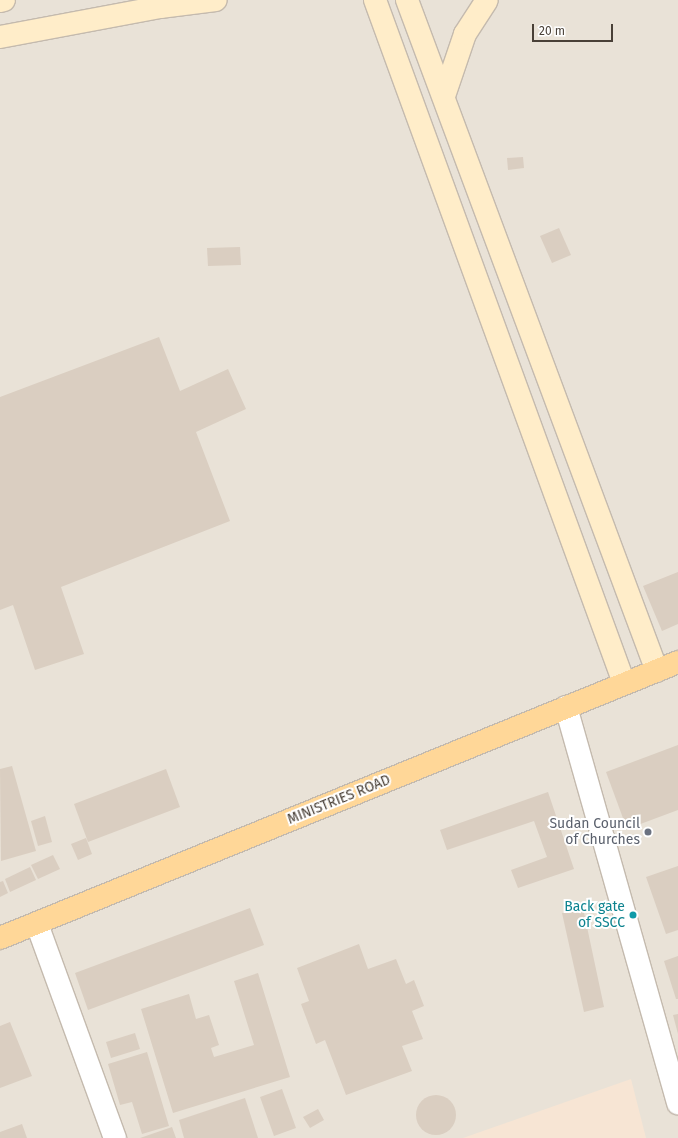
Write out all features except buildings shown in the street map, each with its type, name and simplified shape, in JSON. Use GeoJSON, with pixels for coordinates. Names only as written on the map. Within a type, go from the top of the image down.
{"type":"FeatureCollection","features":[{"type":"Feature","properties":{"kind":"main road"},"geometry":{"type":"LineString","coordinates":[[0,1],[4,0]]}},
{"type":"Feature","properties":{"kind":"main road"},"geometry":{"type":"LineString","coordinates":[[0,37],[160,4],[216,0]]}},
{"type":"Feature","properties":{"kind":"main road"},"geometry":{"type":"LineString","coordinates":[[375,0],[624,683]]}},
{"type":"Feature","properties":{"kind":"main road"},"geometry":{"type":"LineString","coordinates":[[407,0],[657,671]]}},
{"type":"Feature","properties":{"kind":"main road"},"geometry":{"type":"LineString","coordinates":[[444,96],[465,34],[487,0]]}},
{"type":"Feature","properties":{"kind":"main road"},"geometry":{"type":"LineString","coordinates":[[543,462],[575,452]]}},
{"type":"Feature","properties":{"kind":"main road","name":"MINISTRIES ROAD"},"geometry":{"type":"LineString","coordinates":[[0,938],[678,662]]}},
{"type":"Feature","properties":{"kind":"street"},"geometry":{"type":"LineString","coordinates":[[566,707],[678,1103]]}},
{"type":"Feature","properties":{"kind":"street"},"geometry":{"type":"LineString","coordinates":[[37,924],[115,1138]]}},
{"type":"Feature","properties":{"kind":"shaded area"},"geometry":{"type":"Polygon","coordinates":[[[0,0],[678,0],[678,1138],[0,1138],[0,0]]]}},
{"type":"Feature","properties":{"kind":"shaded area"},"geometry":{"type":"Polygon","coordinates":[[[631,1079],[646,1138],[463,1138],[631,1079]]]}},
{"type":"Feature","properties":{"kind":"place","name":"Sudan Council of Churches"},"geometry":{"type":"Point","coordinates":[648,832]}},
{"type":"Feature","properties":{"kind":"place","name":"Back gate of SSCC"},"geometry":{"type":"Point","coordinates":[633,915]}}]}
